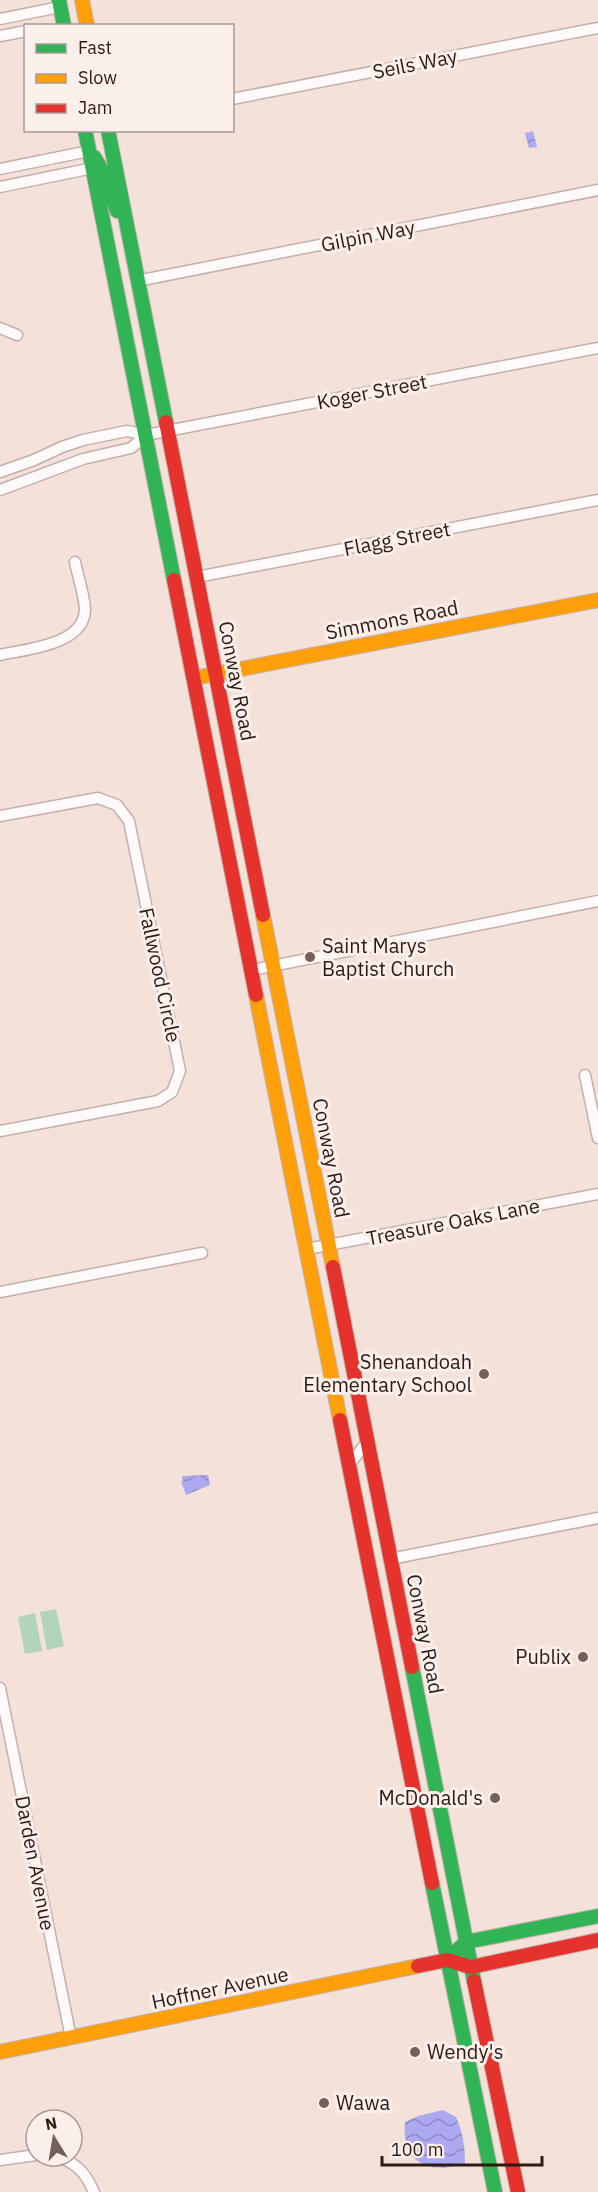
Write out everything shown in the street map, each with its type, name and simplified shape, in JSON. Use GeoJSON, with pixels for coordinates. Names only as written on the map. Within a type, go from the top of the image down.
{"type":"FeatureCollection","features":[{"type":"Feature","properties":{"kind":"main road"},"geometry":{"type":"LineString","coordinates":[[81,0],[87,24]]}},
{"type":"Feature","properties":{"kind":"main road"},"geometry":{"type":"LineString","coordinates":[[60,4],[61,24]]}},
{"type":"Feature","properties":{"kind":"main road","name":"Conway Road"},"geometry":{"type":"LineString","coordinates":[[85,132],[447,1960],[495,2192]]}},
{"type":"Feature","properties":{"kind":"main road","name":"Conway Road"},"geometry":{"type":"LineString","coordinates":[[108,132],[466,1942],[518,2192]]}},
{"type":"Feature","properties":{"kind":"main road"},"geometry":{"type":"LineString","coordinates":[[89,151],[102,170],[114,206],[127,228]]}},
{"type":"Feature","properties":{"kind":"main road","name":"Simmons Road"},"geometry":{"type":"LineString","coordinates":[[194,678],[598,600]]}},
{"type":"Feature","properties":{"kind":"main road"},"geometry":{"type":"LineString","coordinates":[[368,1559],[383,1588],[394,1647],[410,1659]]}},
{"type":"Feature","properties":{"kind":"main road"},"geometry":{"type":"LineString","coordinates":[[388,1661],[405,1678],[413,1716],[427,1742]]}},
{"type":"Feature","properties":{"kind":"main road"},"geometry":{"type":"LineString","coordinates":[[447,1960],[466,1942],[598,1916]]}},
{"type":"Feature","properties":{"kind":"main road","name":"Hoffner Avenue"},"geometry":{"type":"LineString","coordinates":[[0,2052],[447,1960],[471,1967],[598,1940]]}},
{"type":"Feature","properties":{"kind":"main road"},"geometry":{"type":"LineString","coordinates":[[492,2178],[500,2181],[510,2192]]}},
{"type":"Feature","properties":{"kind":"street"},"geometry":{"type":"LineString","coordinates":[[0,19],[60,4]]}},
{"type":"Feature","properties":{"kind":"street","name":"Seils Way"},"geometry":{"type":"LineString","coordinates":[[234,99],[598,28]]}},
{"type":"Feature","properties":{"kind":"street"},"geometry":{"type":"LineString","coordinates":[[0,36],[24,32]]}},
{"type":"Feature","properties":{"kind":"street"},"geometry":{"type":"LineString","coordinates":[[0,169],[89,151]]}},
{"type":"Feature","properties":{"kind":"street"},"geometry":{"type":"LineString","coordinates":[[0,187],[93,168]]}},
{"type":"Feature","properties":{"kind":"street","name":"Gilpin Way"},"geometry":{"type":"LineString","coordinates":[[137,281],[598,190]]}},
{"type":"Feature","properties":{"kind":"street"},"geometry":{"type":"LineString","coordinates":[[0,328],[17,335]]}},
{"type":"Feature","properties":{"kind":"street","name":"Koger Street"},"geometry":{"type":"LineString","coordinates":[[146,435],[598,348]]}},
{"type":"Feature","properties":{"kind":"street"},"geometry":{"type":"LineString","coordinates":[[0,471],[34,460],[62,447],[100,436],[127,431],[146,435]]}},
{"type":"Feature","properties":{"kind":"street"},"geometry":{"type":"LineString","coordinates":[[0,490],[84,459],[131,448],[146,435]]}},
{"type":"Feature","properties":{"kind":"street","name":"Flagg Street"},"geometry":{"type":"LineString","coordinates":[[197,578],[598,500]]}},
{"type":"Feature","properties":{"kind":"street"},"geometry":{"type":"LineString","coordinates":[[0,655],[57,642],[70,636],[82,622],[85,609],[75,562]]}},
{"type":"Feature","properties":{"kind":"street","name":"Fallwood Circle"},"geometry":{"type":"LineString","coordinates":[[0,816],[98,798],[117,805],[129,821],[180,1071],[172,1092],[158,1101],[0,1131]]}},
{"type":"Feature","properties":{"kind":"street"},"geometry":{"type":"LineString","coordinates":[[252,970],[598,901]]}},
{"type":"Feature","properties":{"kind":"street"},"geometry":{"type":"LineString","coordinates":[[585,1075],[598,1138]]}},
{"type":"Feature","properties":{"kind":"street","name":"Treasure Oaks Lane"},"geometry":{"type":"LineString","coordinates":[[307,1250],[598,1194]]}},
{"type":"Feature","properties":{"kind":"street"},"geometry":{"type":"LineString","coordinates":[[0,1292],[201,1253]]}},
{"type":"Feature","properties":{"kind":"street"},"geometry":{"type":"LineString","coordinates":[[345,1441],[367,1442]]}},
{"type":"Feature","properties":{"kind":"street"},"geometry":{"type":"LineString","coordinates":[[349,1465],[367,1442]]}},
{"type":"Feature","properties":{"kind":"street"},"geometry":{"type":"LineString","coordinates":[[390,1559],[598,1518]]}},
{"type":"Feature","properties":{"kind":"street","name":"Darden Avenue"},"geometry":{"type":"LineString","coordinates":[[0,1688],[71,2038]]}},
{"type":"Feature","properties":{"kind":"street"},"geometry":{"type":"LineString","coordinates":[[0,2160],[24,2157]]}},
{"type":"Feature","properties":{"kind":"street"},"geometry":{"type":"LineString","coordinates":[[77,2168],[84,2173],[94,2192]]}},
{"type":"Feature","properties":{"kind":"green space"},"geometry":{"type":"Polygon","coordinates":[[[56,1609],[64,1646],[47,1650],[40,1612],[56,1609]]]}},
{"type":"Feature","properties":{"kind":"green space"},"geometry":{"type":"Polygon","coordinates":[[[35,1613],[42,1651],[25,1654],[18,1617],[35,1613]]]}},
{"type":"Feature","properties":{"kind":"water"},"geometry":{"type":"Polygon","coordinates":[[[533,131],[537,147],[529,148],[525,133],[533,131]]]}},
{"type":"Feature","properties":{"kind":"water"},"geometry":{"type":"Polygon","coordinates":[[[208,1475],[210,1485],[186,1495],[181,1481],[183,1481],[182,1476],[208,1475]]]}},
{"type":"Feature","properties":{"kind":"water"},"geometry":{"type":"Polygon","coordinates":[[[443,2110],[456,2117],[463,2140],[465,2163],[452,2167],[430,2167],[420,2163],[408,2148],[405,2122],[418,2116],[443,2110]]]}},
{"type":"Feature","properties":{"kind":"traffic: fast"},"geometry":{"type":"LineString","coordinates":[[59,0],[64,24]]}},
{"type":"Feature","properties":{"kind":"traffic: fast"},"geometry":{"type":"LineString","coordinates":[[85,132],[174,580]]}},
{"type":"Feature","properties":{"kind":"traffic: fast"},"geometry":{"type":"LineString","coordinates":[[108,132],[166,422]]}},
{"type":"Feature","properties":{"kind":"traffic: fast"},"geometry":{"type":"LineString","coordinates":[[94,157],[102,170],[117,211]]}},
{"type":"Feature","properties":{"kind":"traffic: fast"},"geometry":{"type":"LineString","coordinates":[[412,1667],[474,1981]]}},
{"type":"Feature","properties":{"kind":"traffic: fast"},"geometry":{"type":"LineString","coordinates":[[432,1883],[495,2192]]}},
{"type":"Feature","properties":{"kind":"traffic: fast"},"geometry":{"type":"LineString","coordinates":[[447,1960],[466,1942],[598,1916]]}},
{"type":"Feature","properties":{"kind":"traffic: slow"},"geometry":{"type":"LineString","coordinates":[[82,0],[87,24]]}},
{"type":"Feature","properties":{"kind":"traffic: slow"},"geometry":{"type":"LineString","coordinates":[[194,678],[598,600]]}},
{"type":"Feature","properties":{"kind":"traffic: slow"},"geometry":{"type":"LineString","coordinates":[[263,915],[333,1267]]}},
{"type":"Feature","properties":{"kind":"traffic: slow"},"geometry":{"type":"LineString","coordinates":[[256,995],[340,1420]]}},
{"type":"Feature","properties":{"kind":"traffic: slow"},"geometry":{"type":"LineString","coordinates":[[0,2052],[418,1966]]}},
{"type":"Feature","properties":{"kind":"traffic: jam"},"geometry":{"type":"LineString","coordinates":[[166,422],[263,915]]}},
{"type":"Feature","properties":{"kind":"traffic: jam"},"geometry":{"type":"LineString","coordinates":[[174,580],[256,995]]}},
{"type":"Feature","properties":{"kind":"traffic: jam"},"geometry":{"type":"LineString","coordinates":[[333,1267],[412,1667]]}},
{"type":"Feature","properties":{"kind":"traffic: jam"},"geometry":{"type":"LineString","coordinates":[[340,1420],[432,1883]]}},
{"type":"Feature","properties":{"kind":"traffic: jam"},"geometry":{"type":"LineString","coordinates":[[418,1966],[447,1960],[471,1967],[598,1940]]}},
{"type":"Feature","properties":{"kind":"traffic: jam"},"geometry":{"type":"LineString","coordinates":[[474,1981],[518,2192]]}},
{"type":"Feature","properties":{"kind":"place","name":"Saint Marys Baptist Church"},"geometry":{"type":"Point","coordinates":[310,957]}},
{"type":"Feature","properties":{"kind":"place","name":"Shenandoah Elementary School"},"geometry":{"type":"Point","coordinates":[484,1374]}},
{"type":"Feature","properties":{"kind":"place","name":"Publix"},"geometry":{"type":"Point","coordinates":[583,1657]}},
{"type":"Feature","properties":{"kind":"place","name":"McDonald's"},"geometry":{"type":"Point","coordinates":[495,1798]}},
{"type":"Feature","properties":{"kind":"place","name":"Wendy's"},"geometry":{"type":"Point","coordinates":[415,2052]}},
{"type":"Feature","properties":{"kind":"place","name":"Wawa"},"geometry":{"type":"Point","coordinates":[324,2103]}}]}
